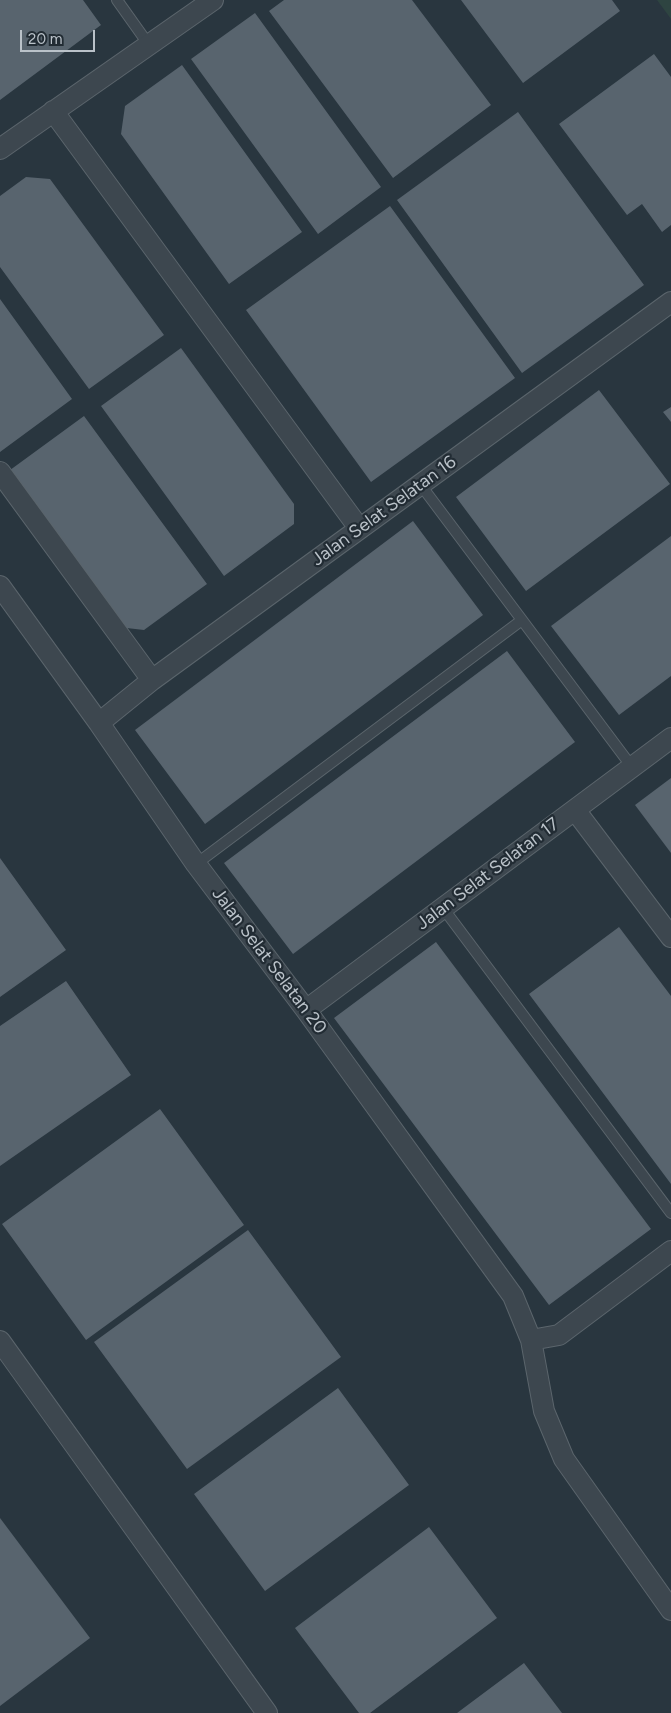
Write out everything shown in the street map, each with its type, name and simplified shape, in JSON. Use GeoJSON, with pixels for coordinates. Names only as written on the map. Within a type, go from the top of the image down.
{"type":"FeatureCollection","features":[{"type":"Feature","properties":{"kind":"street"},"geometry":{"type":"LineString","coordinates":[[0,149],[213,0]]}},
{"type":"Feature","properties":{"kind":"street"},"geometry":{"type":"LineString","coordinates":[[53,111],[359,528]]}},
{"type":"Feature","properties":{"kind":"street","name":"Jalan Selat Selatan 16"},"geometry":{"type":"LineString","coordinates":[[99,723],[152,680],[671,302]]}},
{"type":"Feature","properties":{"kind":"street"},"geometry":{"type":"LineString","coordinates":[[0,472],[152,680]]}},
{"type":"Feature","properties":{"kind":"street","name":"Jalan Selat Selatan 20"},"geometry":{"type":"LineString","coordinates":[[0,586],[99,723],[196,864],[306,1010],[513,1296],[531,1340],[544,1411],[564,1459],[671,1610]]}},
{"type":"Feature","properties":{"kind":"street","name":"Jalan Selat Selatan 17"},"geometry":{"type":"LineString","coordinates":[[306,1010],[671,738]]}},
{"type":"Feature","properties":{"kind":"street"},"geometry":{"type":"LineString","coordinates":[[575,810],[671,937]]}},
{"type":"Feature","properties":{"kind":"street"},"geometry":{"type":"LineString","coordinates":[[531,1340],[559,1335],[671,1251]]}},
{"type":"Feature","properties":{"kind":"street"},"geometry":{"type":"LineString","coordinates":[[0,1341],[267,1713]]}},
{"type":"Feature","properties":{"kind":"lane"},"geometry":{"type":"LineString","coordinates":[[117,0],[149,45]]}},
{"type":"Feature","properties":{"kind":"lane"},"geometry":{"type":"LineString","coordinates":[[420,484],[632,767]]}},
{"type":"Feature","properties":{"kind":"lane"},"geometry":{"type":"LineString","coordinates":[[196,864],[522,620]]}},
{"type":"Feature","properties":{"kind":"lane"},"geometry":{"type":"LineString","coordinates":[[443,908],[671,1213]]}},
{"type":"Feature","properties":{"kind":"green space"},"geometry":{"type":"Polygon","coordinates":[[[657,0],[671,0],[671,19],[657,0]]]}},
{"type":"Feature","properties":{"kind":"building"},"geometry":{"type":"Polygon","coordinates":[[[0,0],[83,0],[101,25],[0,100],[0,0]]]}},
{"type":"Feature","properties":{"kind":"building"},"geometry":{"type":"Polygon","coordinates":[[[284,0],[412,0],[491,105],[393,178],[269,11],[284,0]]]}},
{"type":"Feature","properties":{"kind":"building"},"geometry":{"type":"Polygon","coordinates":[[[461,0],[612,0],[620,11],[523,83],[461,0]]]}},
{"type":"Feature","properties":{"kind":"building"},"geometry":{"type":"Polygon","coordinates":[[[255,13],[381,187],[318,234],[191,59],[255,13]]]}},
{"type":"Feature","properties":{"kind":"building"},"geometry":{"type":"Polygon","coordinates":[[[654,54],[671,77],[671,225],[662,232],[642,204],[627,215],[559,124],[654,54]]]}},
{"type":"Feature","properties":{"kind":"building"},"geometry":{"type":"Polygon","coordinates":[[[182,65],[302,232],[229,284],[121,134],[125,106],[182,65]]]}},
{"type":"Feature","properties":{"kind":"building"},"geometry":{"type":"Polygon","coordinates":[[[518,112],[644,285],[522,373],[397,200],[518,112]]]}},
{"type":"Feature","properties":{"kind":"building"},"geometry":{"type":"Polygon","coordinates":[[[26,177],[50,179],[164,335],[89,389],[0,267],[0,196],[26,177]]]}},
{"type":"Feature","properties":{"kind":"building"},"geometry":{"type":"Polygon","coordinates":[[[390,206],[515,378],[371,482],[246,310],[390,206]]]}},
{"type":"Feature","properties":{"kind":"building"},"geometry":{"type":"Polygon","coordinates":[[[0,299],[72,399],[0,452],[0,299]]]}},
{"type":"Feature","properties":{"kind":"building"},"geometry":{"type":"Polygon","coordinates":[[[181,348],[294,504],[294,524],[224,576],[101,406],[181,348]]]}},
{"type":"Feature","properties":{"kind":"building"},"geometry":{"type":"Polygon","coordinates":[[[599,390],[670,484],[526,591],[456,497],[599,390]]]}},
{"type":"Feature","properties":{"kind":"building"},"geometry":{"type":"Polygon","coordinates":[[[671,407],[671,422],[663,412],[671,407]]]}},
{"type":"Feature","properties":{"kind":"building"},"geometry":{"type":"Polygon","coordinates":[[[84,416],[207,584],[144,630],[118,627],[6,473],[84,416]]]}},
{"type":"Feature","properties":{"kind":"building"},"geometry":{"type":"Polygon","coordinates":[[[413,521],[483,615],[205,824],[135,730],[413,521]]]}},
{"type":"Feature","properties":{"kind":"building"},"geometry":{"type":"Polygon","coordinates":[[[671,536],[671,676],[619,715],[551,626],[671,536]]]}},
{"type":"Feature","properties":{"kind":"building"},"geometry":{"type":"Polygon","coordinates":[[[507,651],[575,742],[293,954],[224,863],[507,651]]]}},
{"type":"Feature","properties":{"kind":"building"},"geometry":{"type":"Polygon","coordinates":[[[671,778],[671,853],[635,805],[671,778]]]}},
{"type":"Feature","properties":{"kind":"building"},"geometry":{"type":"Polygon","coordinates":[[[0,858],[66,950],[0,997],[0,858]]]}},
{"type":"Feature","properties":{"kind":"building"},"geometry":{"type":"Polygon","coordinates":[[[619,927],[671,996],[671,1184],[529,994],[619,927]]]}},
{"type":"Feature","properties":{"kind":"building"},"geometry":{"type":"Polygon","coordinates":[[[436,942],[651,1229],[549,1305],[334,1018],[436,942]]]}},
{"type":"Feature","properties":{"kind":"building"},"geometry":{"type":"Polygon","coordinates":[[[66,981],[131,1075],[0,1166],[0,1026],[66,981]]]}},
{"type":"Feature","properties":{"kind":"building"},"geometry":{"type":"Polygon","coordinates":[[[160,1109],[244,1225],[86,1340],[2,1224],[160,1109]]]}},
{"type":"Feature","properties":{"kind":"building"},"geometry":{"type":"Polygon","coordinates":[[[248,1230],[341,1357],[187,1469],[94,1342],[248,1230]]]}},
{"type":"Feature","properties":{"kind":"building"},"geometry":{"type":"Polygon","coordinates":[[[338,1388],[409,1485],[265,1591],[194,1494],[338,1388]]]}},
{"type":"Feature","properties":{"kind":"building"},"geometry":{"type":"Polygon","coordinates":[[[0,1518],[90,1638],[0,1706],[0,1518]]]}},
{"type":"Feature","properties":{"kind":"building"},"geometry":{"type":"Polygon","coordinates":[[[429,1527],[497,1618],[370,1713],[359,1713],[295,1628],[429,1527]]]}},
{"type":"Feature","properties":{"kind":"building"},"geometry":{"type":"Polygon","coordinates":[[[524,1663],[562,1713],[457,1713],[524,1663]]]}}]}
